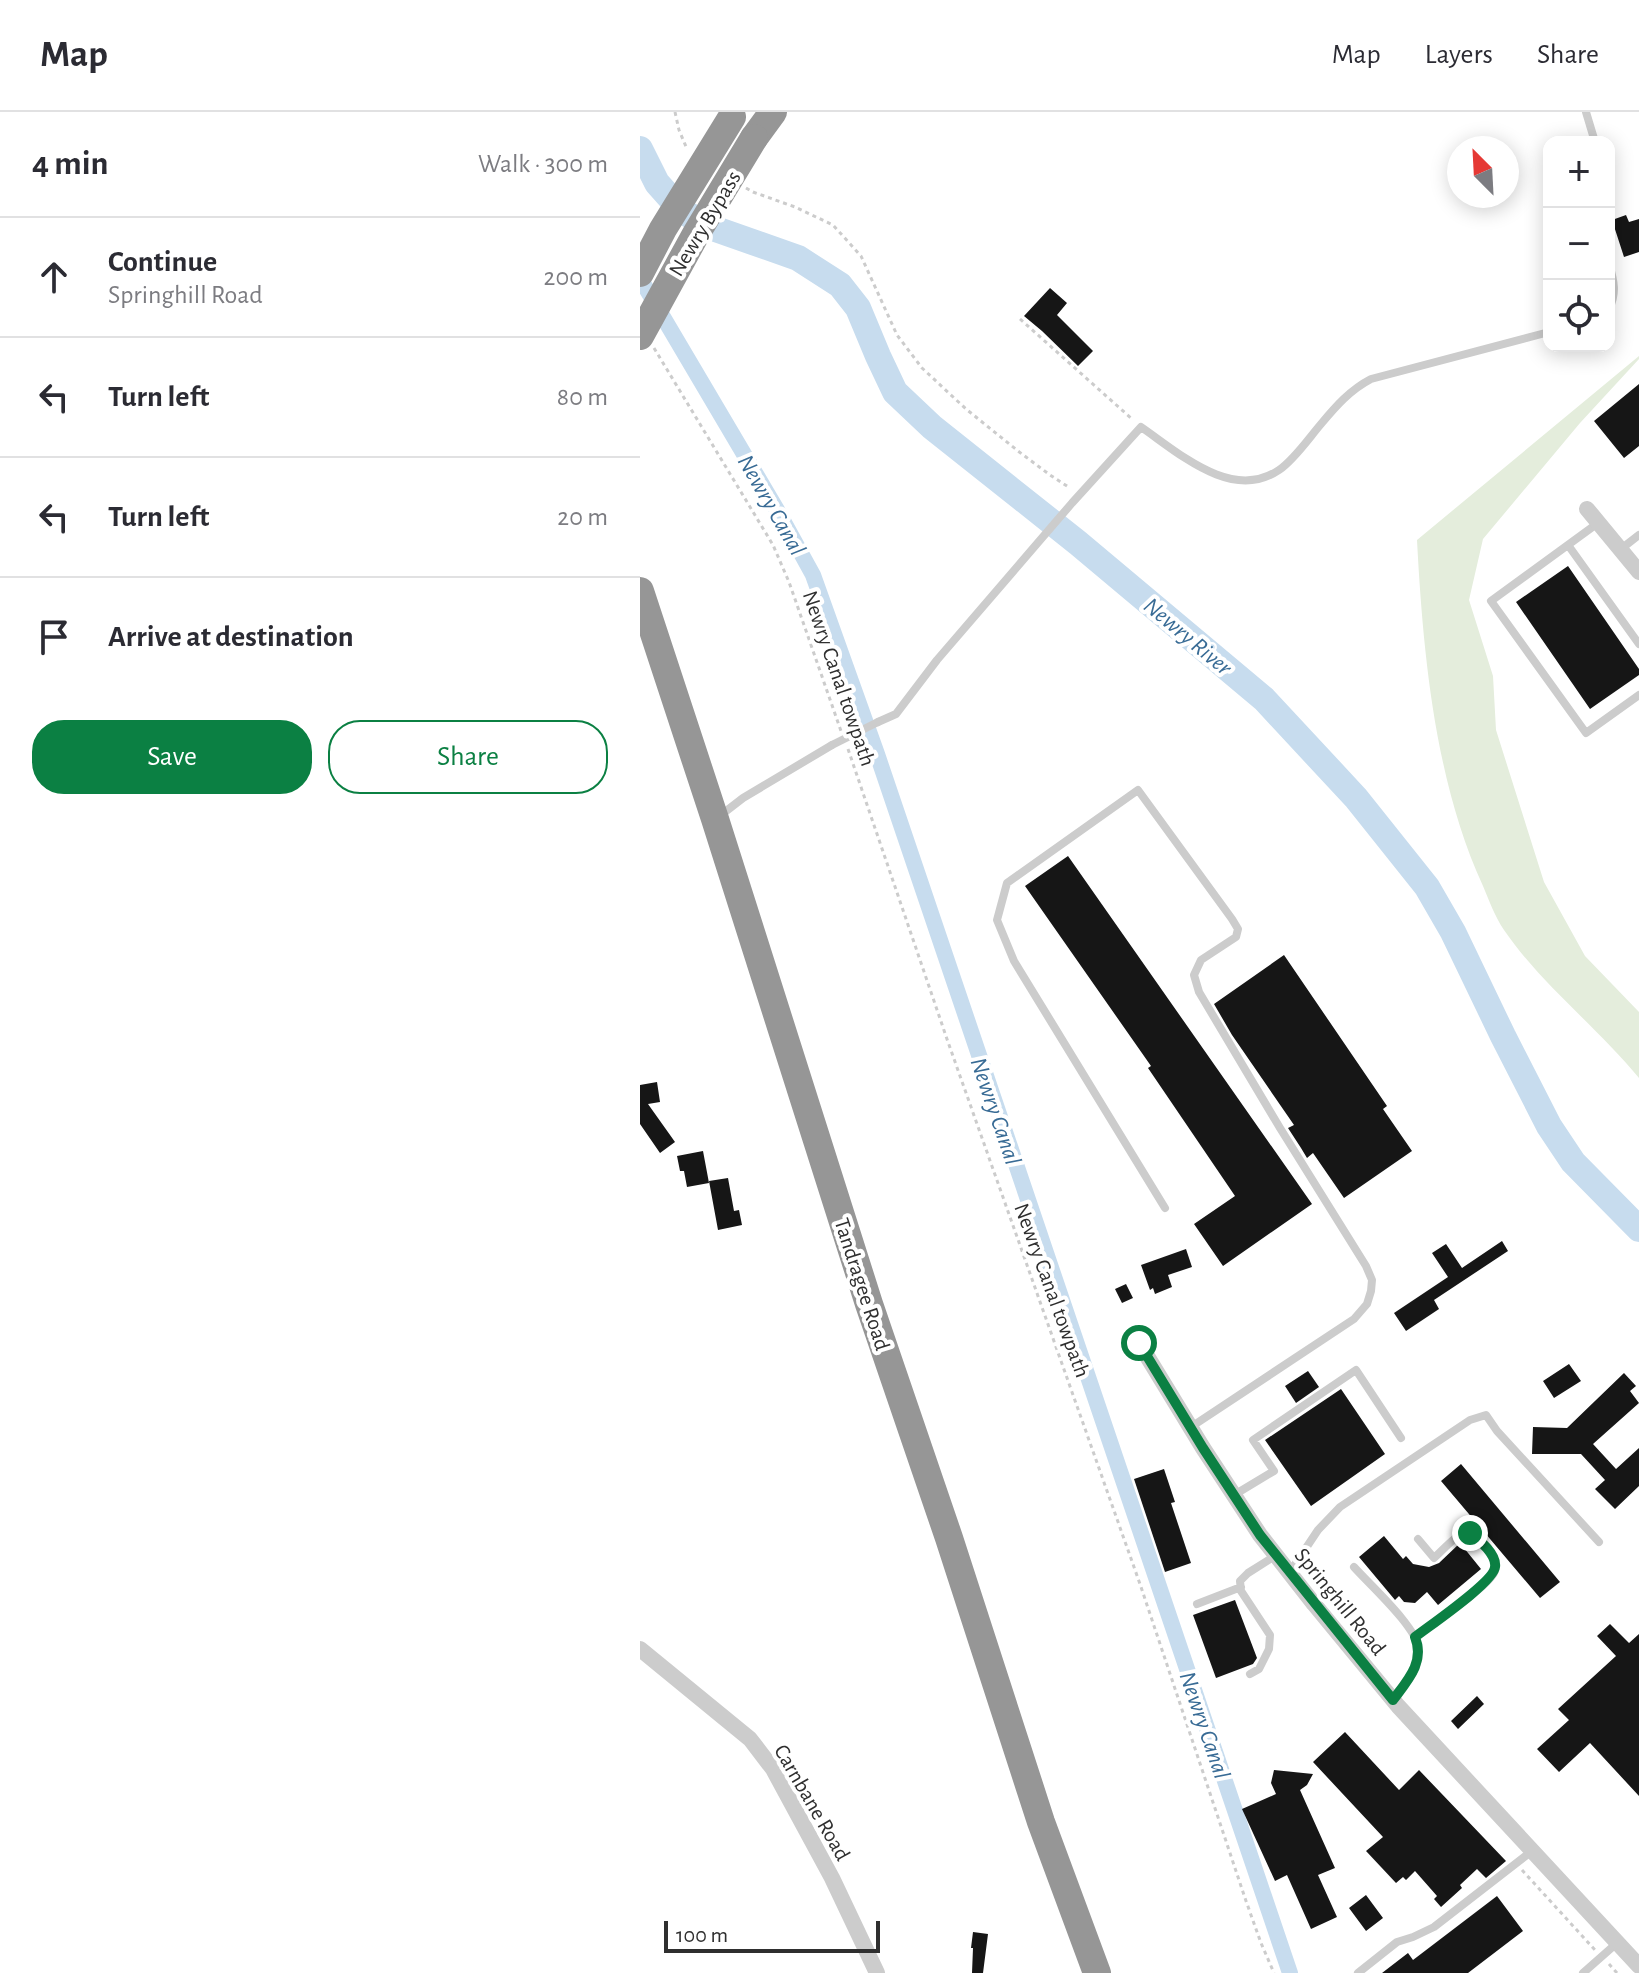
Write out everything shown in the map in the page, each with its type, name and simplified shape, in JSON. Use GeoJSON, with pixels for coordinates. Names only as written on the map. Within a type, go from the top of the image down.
{"type":"FeatureCollection","features":[{"type":"Feature","properties":{"kind":"highway","name":"Newry Bypass"},"geometry":{"type":"LineString","coordinates":[[647,342],[696,234],[773,112]]}},
{"type":"Feature","properties":{"kind":"highway","name":"Newry Bypass"},"geometry":{"type":"LineString","coordinates":[[640,273],[663,229],[734,115]]}},
{"type":"Feature","properties":{"kind":"highway","name":"Tandragee Road"},"geometry":{"type":"LineString","coordinates":[[640,591],[869,1304],[1041,1822],[1097,1973]]}},
{"type":"Feature","properties":{"kind":"street"},"geometry":{"type":"LineString","coordinates":[[1593,516],[1639,572]]}},
{"type":"Feature","properties":{"kind":"street","name":"Springhill Road"},"geometry":{"type":"LineString","coordinates":[[1139,1343],[1234,1495],[1290,1573],[1393,1700],[1639,1966]]}},
{"type":"Feature","properties":{"kind":"street","name":"Carnbane Road"},"geometry":{"type":"LineString","coordinates":[[640,1649],[750,1739],[773,1769],[832,1878],[877,1973]]}},
{"type":"Feature","properties":{"kind":"lane"},"geometry":{"type":"LineString","coordinates":[[1586,112],[1593,136]]}},
{"type":"Feature","properties":{"kind":"lane"},"geometry":{"type":"LineString","coordinates":[[715,819],[743,798],[832,745],[896,714],[937,660],[1141,427],[1208,471],[1249,481],[1281,469],[1343,399],[1371,379],[1543,334]]}},
{"type":"Feature","properties":{"kind":"lane"},"geometry":{"type":"LineString","coordinates":[[1593,516],[1568,545],[1491,601],[1586,733],[1639,695]]}},
{"type":"Feature","properties":{"kind":"lane"},"geometry":{"type":"LineString","coordinates":[[1621,549],[1639,535]]}},
{"type":"Feature","properties":{"kind":"lane"},"geometry":{"type":"LineString","coordinates":[[1568,545],[1639,644]]}},
{"type":"Feature","properties":{"kind":"lane"},"geometry":{"type":"LineString","coordinates":[[1165,1208],[1014,961],[997,920],[1007,883],[1138,790],[1238,929],[1236,937],[1201,960],[1194,975],[1199,992],[1372,1280],[1367,1304],[1354,1319],[1190,1427]]}},
{"type":"Feature","properties":{"kind":"lane"},"geometry":{"type":"LineString","coordinates":[[1234,1495],[1274,1471],[1253,1440],[1356,1370],[1401,1438]]}},
{"type":"Feature","properties":{"kind":"lane"},"geometry":{"type":"LineString","coordinates":[[1290,1573],[1318,1530],[1340,1507],[1470,1420],[1486,1415],[1497,1431],[1599,1542]]}},
{"type":"Feature","properties":{"kind":"lane"},"geometry":{"type":"LineString","coordinates":[[1415,1637],[1482,1585],[1496,1565],[1493,1557],[1470,1533],[1461,1534],[1434,1558],[1418,1539]]}},
{"type":"Feature","properties":{"kind":"lane"},"geometry":{"type":"LineString","coordinates":[[1250,1674],[1259,1669],[1269,1649],[1270,1635],[1241,1591],[1240,1581],[1276,1555]]}},
{"type":"Feature","properties":{"kind":"lane"},"geometry":{"type":"LineString","coordinates":[[1354,1567],[1407,1624],[1415,1637],[1419,1652],[1417,1664],[1393,1700]]}},
{"type":"Feature","properties":{"kind":"lane"},"geometry":{"type":"LineString","coordinates":[[1197,1604],[1241,1587]]}},
{"type":"Feature","properties":{"kind":"lane"},"geometry":{"type":"LineString","coordinates":[[1358,1973],[1397,1942],[1434,1927],[1532,1851]]}},
{"type":"Feature","properties":{"kind":"lane"},"geometry":{"type":"LineString","coordinates":[[1583,1973],[1617,1943]]}},
{"type":"Feature","properties":{"kind":"path"},"geometry":{"type":"LineString","coordinates":[[675,112],[689,155]]}},
{"type":"Feature","properties":{"kind":"path"},"geometry":{"type":"LineString","coordinates":[[740,185],[833,225],[861,256],[897,335],[922,368],[1018,451],[1080,494]]}},
{"type":"Feature","properties":{"kind":"path"},"geometry":{"type":"LineString","coordinates":[[1020,319],[1141,427]]}},
{"type":"Feature","properties":{"kind":"path","name":"Newry Canal towpath"},"geometry":{"type":"LineString","coordinates":[[647,342],[752,508],[789,582],[1140,1584],[1246,1901],[1274,1973]]}},
{"type":"Feature","properties":{"kind":"path"},"geometry":{"type":"LineString","coordinates":[[1516,1864],[1617,1973]]}},
{"type":"Feature","properties":{"kind":"green space"},"geometry":{"type":"Polygon","coordinates":[[[1639,356],[1483,539],[1469,600],[1493,676],[1496,730],[1544,882],[1585,956],[1639,1012],[1639,1078],[1519,950],[1498,920],[1483,886],[1453,804],[1434,716],[1417,540],[1639,356]]]}},
{"type":"Feature","properties":{"kind":"building"},"geometry":{"type":"Polygon","coordinates":[[[1626,215],[1629,222],[1639,219],[1639,252],[1624,257],[1615,219],[1626,215]]]}},
{"type":"Feature","properties":{"kind":"building"},"geometry":{"type":"Polygon","coordinates":[[[1050,288],[1067,303],[1057,315],[1093,351],[1078,366],[1024,316],[1050,288]]]}},
{"type":"Feature","properties":{"kind":"building"},"geometry":{"type":"Polygon","coordinates":[[[1639,384],[1639,446],[1624,458],[1594,421],[1639,384]]]}},
{"type":"Feature","properties":{"kind":"building"},"geometry":{"type":"Polygon","coordinates":[[[1568,566],[1639,669],[1639,675],[1590,709],[1516,602],[1568,566]]]}},
{"type":"Feature","properties":{"kind":"building"},"geometry":{"type":"Polygon","coordinates":[[[1068,856],[1312,1204],[1223,1266],[1194,1224],[1235,1196],[1148,1068],[1151,1066],[1025,886],[1068,856]]]}},
{"type":"Feature","properties":{"kind":"building"},"geometry":{"type":"Polygon","coordinates":[[[1284,955],[1387,1106],[1383,1109],[1412,1151],[1344,1198],[1313,1153],[1307,1158],[1288,1128],[1294,1125],[1214,1004],[1284,955]]]}},
{"type":"Feature","properties":{"kind":"building"},"geometry":{"type":"Polygon","coordinates":[[[657,1082],[660,1102],[648,1104],[675,1142],[660,1153],[640,1124],[640,1085],[657,1082]]]}},
{"type":"Feature","properties":{"kind":"building"},"geometry":{"type":"Polygon","coordinates":[[[703,1151],[709,1183],[687,1187],[677,1156],[703,1151]]]}},
{"type":"Feature","properties":{"kind":"building"},"geometry":{"type":"Polygon","coordinates":[[[728,1178],[734,1211],[739,1210],[742,1225],[718,1230],[709,1181],[728,1178]]]}},
{"type":"Feature","properties":{"kind":"building"},"geometry":{"type":"Polygon","coordinates":[[[1502,1241],[1508,1251],[1434,1300],[1439,1309],[1406,1331],[1394,1313],[1448,1277],[1432,1253],[1446,1244],[1462,1268],[1502,1241]]]}},
{"type":"Feature","properties":{"kind":"building"},"geometry":{"type":"Polygon","coordinates":[[[1186,1249],[1192,1267],[1168,1275],[1172,1287],[1155,1294],[1153,1288],[1150,1290],[1141,1265],[1186,1249]]]}},
{"type":"Feature","properties":{"kind":"building"},"geometry":{"type":"Polygon","coordinates":[[[1126,1284],[1133,1298],[1122,1303],[1115,1289],[1126,1284]]]}},
{"type":"Feature","properties":{"kind":"building"},"geometry":{"type":"Polygon","coordinates":[[[1569,1364],[1581,1381],[1554,1398],[1543,1381],[1569,1364]]]}},
{"type":"Feature","properties":{"kind":"building"},"geometry":{"type":"Polygon","coordinates":[[[1308,1371],[1319,1387],[1296,1403],[1285,1386],[1308,1371]]]}},
{"type":"Feature","properties":{"kind":"building"},"geometry":{"type":"Polygon","coordinates":[[[1624,1373],[1636,1386],[1630,1391],[1639,1403],[1593,1444],[1616,1469],[1639,1448],[1639,1486],[1615,1509],[1595,1489],[1605,1480],[1581,1454],[1532,1454],[1533,1427],[1567,1428],[1624,1373]]]}},
{"type":"Feature","properties":{"kind":"building"},"geometry":{"type":"Polygon","coordinates":[[[1341,1389],[1385,1454],[1311,1506],[1265,1440],[1341,1389]]]}},
{"type":"Feature","properties":{"kind":"building"},"geometry":{"type":"Polygon","coordinates":[[[1461,1464],[1560,1582],[1540,1598],[1441,1481],[1461,1464]]]}},
{"type":"Feature","properties":{"kind":"building"},"geometry":{"type":"Polygon","coordinates":[[[1164,1469],[1175,1502],[1171,1503],[1191,1563],[1165,1572],[1134,1479],[1164,1469]]]}},
{"type":"Feature","properties":{"kind":"building"},"geometry":{"type":"Polygon","coordinates":[[[1384,1536],[1403,1559],[1406,1556],[1413,1564],[1429,1567],[1439,1563],[1460,1543],[1481,1569],[1438,1605],[1427,1592],[1415,1603],[1404,1602],[1399,1596],[1395,1600],[1359,1557],[1384,1536]]]}},
{"type":"Feature","properties":{"kind":"building"},"geometry":{"type":"Polygon","coordinates":[[[1235,1600],[1257,1658],[1253,1664],[1216,1678],[1193,1615],[1235,1600]]]}},
{"type":"Feature","properties":{"kind":"building"},"geometry":{"type":"Polygon","coordinates":[[[1610,1624],[1629,1643],[1639,1634],[1639,1796],[1590,1743],[1559,1772],[1537,1749],[1569,1720],[1558,1709],[1616,1656],[1597,1636],[1610,1624]]]}},
{"type":"Feature","properties":{"kind":"building"},"geometry":{"type":"Polygon","coordinates":[[[1477,1696],[1484,1704],[1458,1729],[1451,1721],[1477,1696]]]}},
{"type":"Feature","properties":{"kind":"building"},"geometry":{"type":"Polygon","coordinates":[[[1345,1732],[1399,1790],[1419,1770],[1506,1861],[1486,1878],[1477,1869],[1441,1907],[1434,1899],[1437,1896],[1415,1871],[1406,1880],[1403,1877],[1396,1883],[1366,1851],[1383,1837],[1313,1762],[1345,1732]]]}},
{"type":"Feature","properties":{"kind":"building"},"geometry":{"type":"Polygon","coordinates":[[[1274,1770],[1313,1774],[1300,1790],[1335,1868],[1318,1875],[1337,1917],[1311,1929],[1287,1875],[1275,1881],[1242,1809],[1276,1794],[1271,1783],[1274,1770]]]}},
{"type":"Feature","properties":{"kind":"building"},"geometry":{"type":"Polygon","coordinates":[[[1366,1895],[1383,1918],[1366,1931],[1349,1908],[1366,1895]]]}},
{"type":"Feature","properties":{"kind":"building"},"geometry":{"type":"Polygon","coordinates":[[[1497,1896],[1523,1931],[1468,1973],[1382,1973],[1408,1953],[1413,1960],[1497,1896]]]}},
{"type":"Feature","properties":{"kind":"building"},"geometry":{"type":"Polygon","coordinates":[[[973,1932],[988,1934],[983,1973],[972,1973],[973,1932]]]}},
{"type":"Feature","properties":{"kind":"waterway","name":"Newry River"},"geometry":{"type":"LineString","coordinates":[[640,149],[657,183],[681,210],[707,226],[798,258],[840,285],[858,308],[895,392],[932,427],[1078,543],[1264,699],[1356,798],[1427,887],[1453,932],[1549,1126],[1573,1162],[1639,1229]]}},
{"type":"Feature","properties":{"kind":"waterway","name":"Newry Canal"},"geometry":{"type":"LineString","coordinates":[[640,278],[813,575],[877,754],[1290,1973]]}},
{"type":"Feature","properties":{"kind":"route"},"geometry":{"type":"LineString","coordinates":[[1139,1343],[1260,1535],[1393,1700],[1417,1664],[1419,1652],[1415,1637],[1482,1585],[1494,1572],[1496,1565],[1493,1557],[1470,1533]]}}]}
